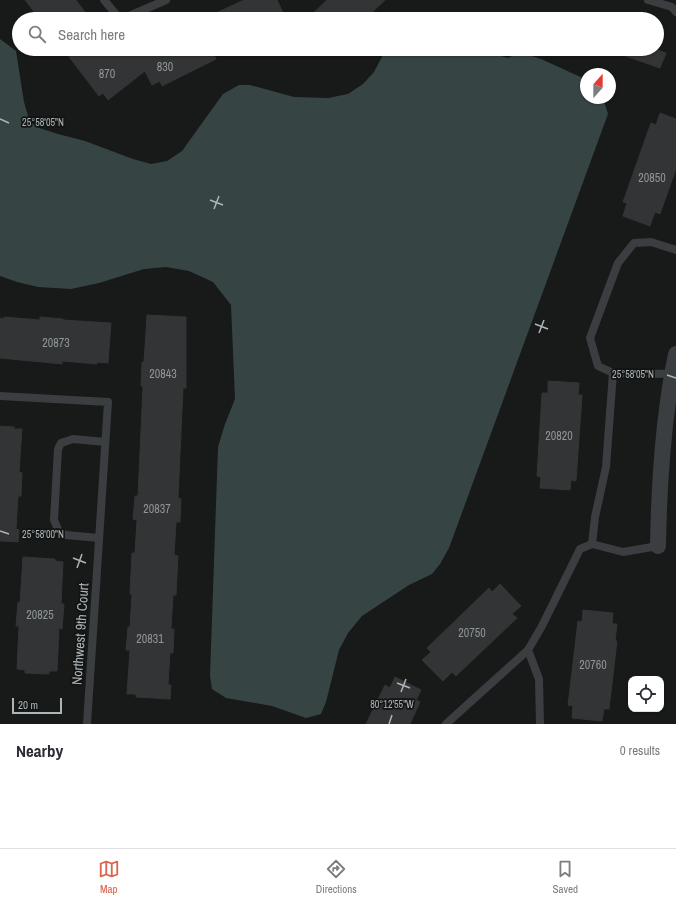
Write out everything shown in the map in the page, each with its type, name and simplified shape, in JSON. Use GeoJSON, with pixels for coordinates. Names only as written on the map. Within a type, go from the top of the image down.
{"type":"FeatureCollection","features":[{"type":"Feature","properties":{"kind":"street"},"geometry":{"type":"LineString","coordinates":[[658,546],[659,489],[668,393],[676,354]]}},
{"type":"Feature","properties":{"kind":"lane"},"geometry":{"type":"LineString","coordinates":[[104,0],[115,12]]}},
{"type":"Feature","properties":{"kind":"lane"},"geometry":{"type":"LineString","coordinates":[[138,12],[166,0]]}},
{"type":"Feature","properties":{"kind":"lane"},"geometry":{"type":"LineString","coordinates":[[648,0],[672,7],[676,12]]}},
{"type":"Feature","properties":{"kind":"lane"},"geometry":{"type":"LineString","coordinates":[[672,374],[613,373],[598,366],[590,338],[618,263],[634,243],[651,242],[676,250]]}},
{"type":"Feature","properties":{"kind":"lane"},"geometry":{"type":"LineString","coordinates":[[592,544],[595,517],[606,467],[613,373]]}},
{"type":"Feature","properties":{"kind":"lane","name":"Northwest 9th Court"},"geometry":{"type":"LineString","coordinates":[[0,396],[108,402],[87,724]]}},
{"type":"Feature","properties":{"kind":"lane"},"geometry":{"type":"LineString","coordinates":[[99,538],[66,535],[59,532],[54,520],[58,449],[61,443],[73,439],[105,442]]}},
{"type":"Feature","properties":{"kind":"lane"},"geometry":{"type":"LineString","coordinates":[[446,724],[528,650],[542,626],[580,549],[592,544],[623,552],[658,546]]}},
{"type":"Feature","properties":{"kind":"lane"},"geometry":{"type":"LineString","coordinates":[[528,650],[539,679],[540,724]]}},
{"type":"Feature","properties":{"kind":"shaded area"},"geometry":{"type":"Polygon","coordinates":[[[0,39],[12,48],[12,56],[17,56],[24,102],[29,119],[36,127],[85,141],[133,159],[151,164],[167,161],[182,151],[223,94],[239,85],[250,85],[294,97],[328,98],[348,94],[363,84],[374,72],[382,56],[501,56],[508,58],[512,56],[532,56],[580,77],[580,104],[605,104],[608,114],[449,548],[440,564],[432,574],[409,585],[362,616],[348,633],[339,650],[326,702],[321,714],[306,718],[272,706],[226,698],[212,689],[210,676],[218,447],[235,399],[231,305],[213,282],[189,271],[166,267],[144,269],[99,283],[71,289],[38,287],[0,276],[0,39]]]}},
{"type":"Feature","properties":{"kind":"building"},"geometry":{"type":"Polygon","coordinates":[[[25,0],[76,0],[85,12],[34,12],[25,0]]]}},
{"type":"Feature","properties":{"kind":"building"},"geometry":{"type":"Polygon","coordinates":[[[244,0],[277,0],[283,12],[218,12],[244,0]]]}},
{"type":"Feature","properties":{"kind":"building"},"geometry":{"type":"Polygon","coordinates":[[[327,0],[385,0],[372,12],[314,12],[327,0]]]}},
{"type":"Feature","properties":{"kind":"building"},"geometry":{"type":"Polygon","coordinates":[[[664,52],[666,53],[660,68],[625,56],[664,56],[664,52]]]}},
{"type":"Feature","properties":{"kind":"building"},"geometry":{"type":"Polygon","coordinates":[[[68,56],[214,56],[216,59],[162,86],[160,81],[152,85],[145,71],[108,100],[103,93],[99,96],[68,56]]]}},
{"type":"Feature","properties":{"kind":"building"},"geometry":{"type":"Polygon","coordinates":[[[660,113],[676,119],[676,169],[660,214],[655,212],[650,226],[623,216],[627,203],[623,202],[651,123],[656,125],[660,113]]]}},
{"type":"Feature","properties":{"kind":"building"},"geometry":{"type":"Polygon","coordinates":[[[147,315],[186,317],[186,388],[183,388],[178,498],[181,499],[180,522],[176,522],[174,555],[178,556],[176,595],[173,595],[171,629],[174,629],[173,653],[170,653],[168,685],[171,685],[170,699],[136,697],[136,694],[127,694],[130,650],[126,650],[128,627],[130,627],[132,553],[135,553],[137,520],[133,519],[135,496],[138,496],[143,386],[141,386],[142,362],[144,362],[147,315]]]}},
{"type":"Feature","properties":{"kind":"building"},"geometry":{"type":"Polygon","coordinates":[[[4,317],[40,320],[40,317],[111,323],[108,363],[97,362],[97,364],[62,361],[62,364],[0,358],[0,318],[4,319],[4,317]]]}},
{"type":"Feature","properties":{"kind":"building"},"geometry":{"type":"Polygon","coordinates":[[[548,381],[579,383],[578,395],[582,395],[576,481],[571,480],[570,490],[540,488],[541,477],[537,476],[542,393],[548,393],[548,381]]]}},
{"type":"Feature","properties":{"kind":"building"},"geometry":{"type":"Polygon","coordinates":[[[0,426],[22,429],[19,472],[22,473],[21,496],[18,496],[16,529],[19,530],[18,542],[0,541],[0,426]]]}},
{"type":"Feature","properties":{"kind":"building"},"geometry":{"type":"Polygon","coordinates":[[[23,557],[55,559],[55,561],[63,562],[61,604],[64,604],[62,629],[59,628],[57,671],[49,671],[49,674],[25,673],[25,670],[17,669],[19,626],[16,626],[18,602],[20,603],[23,557]]]}},
{"type":"Feature","properties":{"kind":"building"},"geometry":{"type":"Polygon","coordinates":[[[500,584],[521,606],[512,614],[517,618],[456,676],[452,672],[443,681],[422,660],[431,652],[427,648],[489,588],[492,592],[500,584]]]}},
{"type":"Feature","properties":{"kind":"building"},"geometry":{"type":"Polygon","coordinates":[[[583,610],[613,613],[612,624],[617,624],[615,641],[617,641],[609,709],[604,709],[602,721],[572,718],[573,706],[568,705],[578,621],[582,622],[583,610]]]}},
{"type":"Feature","properties":{"kind":"building"},"geometry":{"type":"Polygon","coordinates":[[[395,677],[421,690],[416,700],[420,702],[410,724],[366,724],[385,685],[390,688],[395,677]]]}}]}
